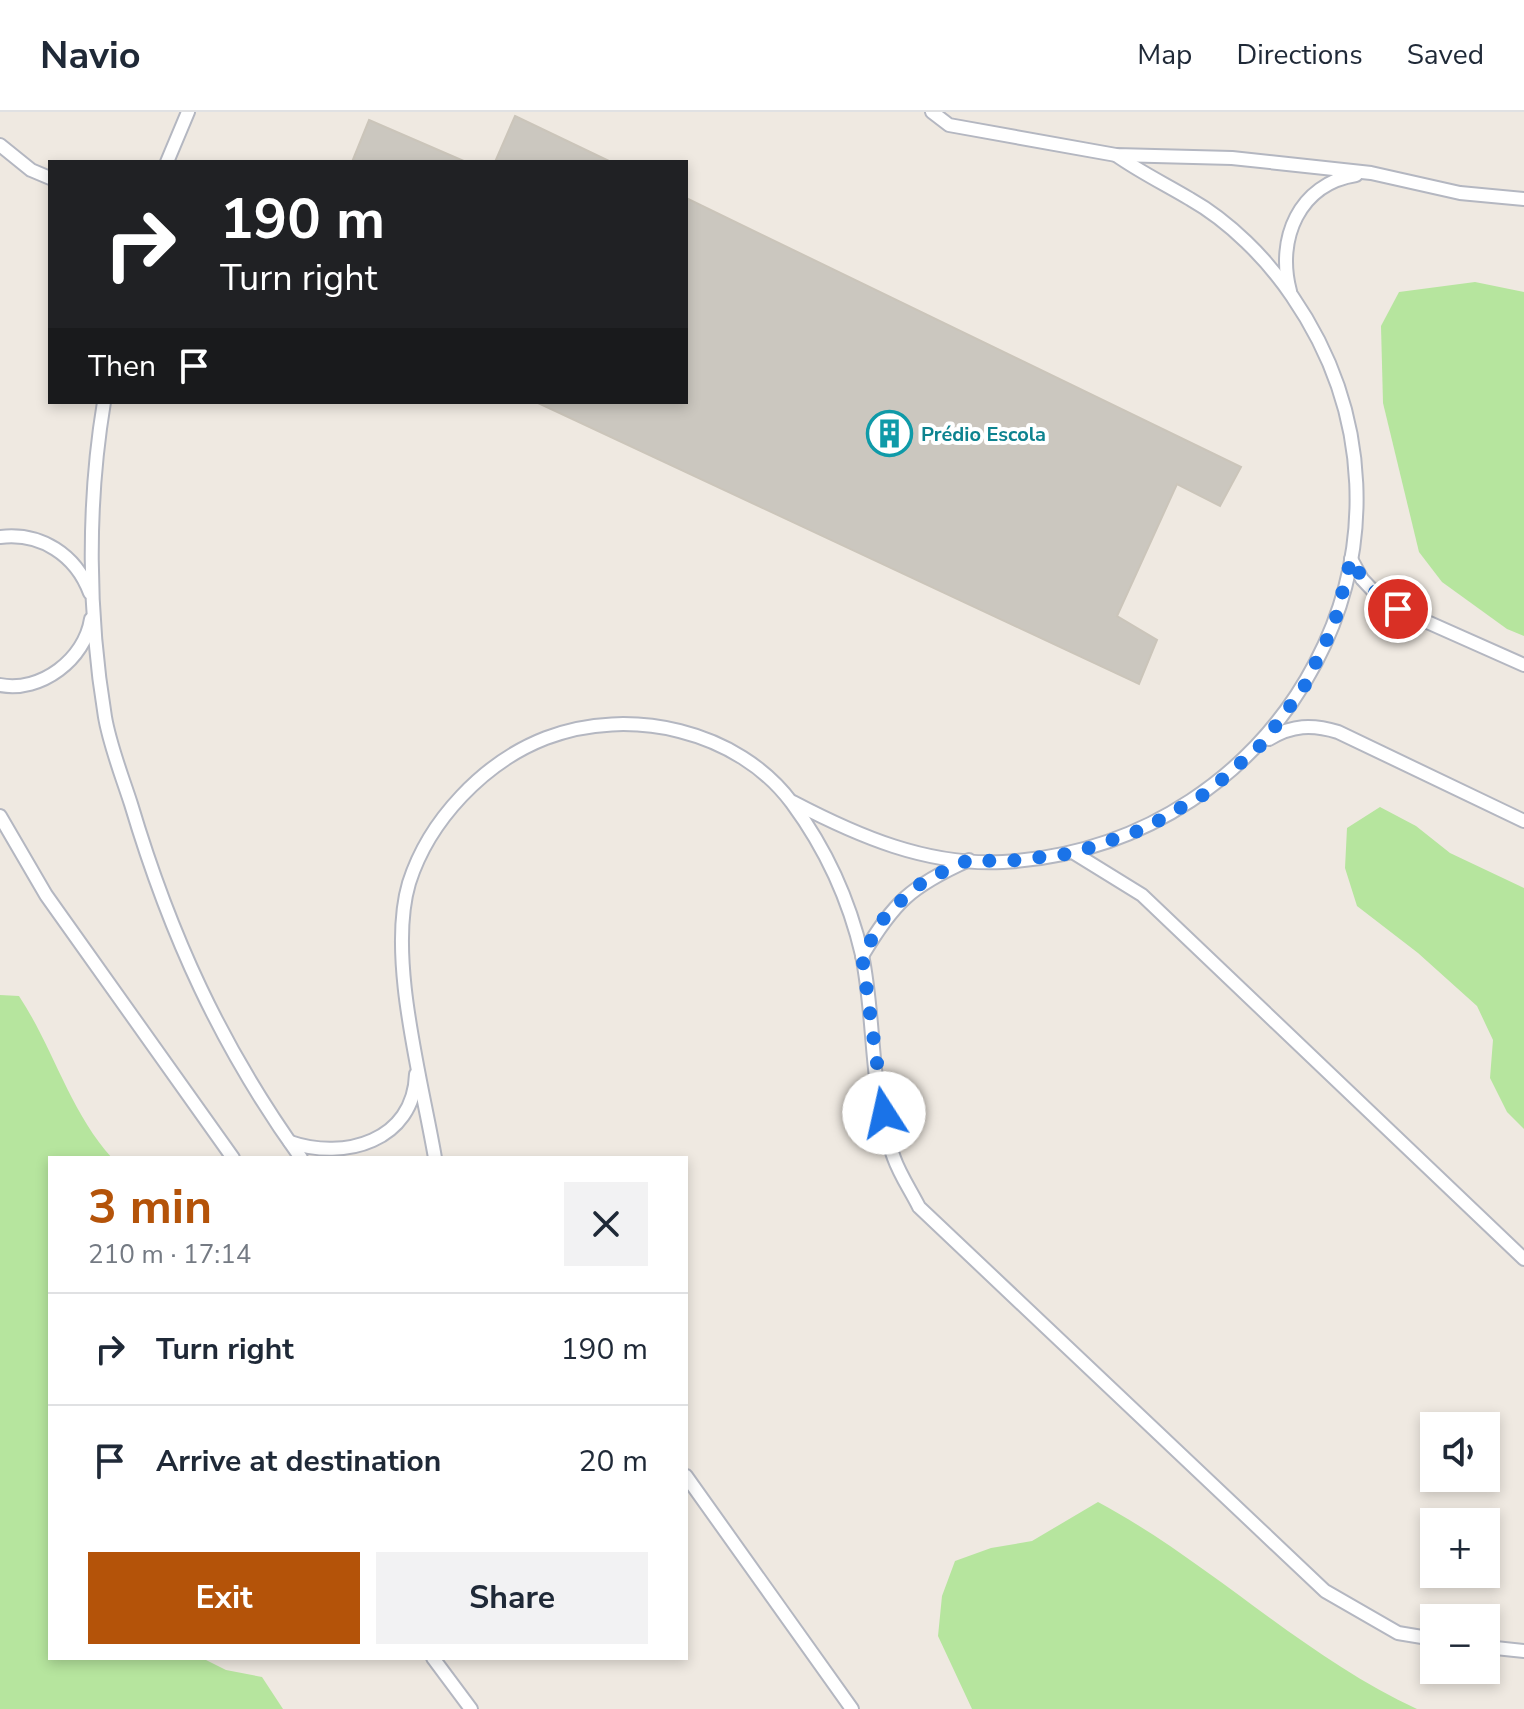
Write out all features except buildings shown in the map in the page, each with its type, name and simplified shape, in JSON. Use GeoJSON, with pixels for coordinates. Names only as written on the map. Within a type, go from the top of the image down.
{"type":"FeatureCollection","features":[{"type":"Feature","properties":{"kind":"lane"},"geometry":{"type":"LineString","coordinates":[[168,160],[188,112]]}},
{"type":"Feature","properties":{"kind":"lane"},"geometry":{"type":"LineString","coordinates":[[932,112],[949,125],[1116,155],[1232,158],[1371,173],[1460,193],[1524,199]]}},
{"type":"Feature","properties":{"kind":"lane"},"geometry":{"type":"LineString","coordinates":[[0,145],[31,170],[48,177]]}},
{"type":"Feature","properties":{"kind":"lane"},"geometry":{"type":"LineString","coordinates":[[791,801],[856,835],[927,856],[1001,862],[1074,853],[1144,829],[1208,792],[1263,743],[1310,675],[1334,625],[1351,559],[1356,490],[1347,422],[1325,356],[1292,296],[1247,243],[1193,200],[1144,175],[1116,155]]}},
{"type":"Feature","properties":{"kind":"lane"},"geometry":{"type":"LineString","coordinates":[[1292,296],[1284,268],[1286,239],[1297,213],[1317,191],[1342,177],[1371,173]]}},
{"type":"Feature","properties":{"kind":"lane"},"geometry":{"type":"LineString","coordinates":[[104,404],[93,496],[94,603],[105,718],[141,838],[185,959],[238,1066],[300,1156]]}},
{"type":"Feature","properties":{"kind":"lane"},"geometry":{"type":"LineString","coordinates":[[0,537],[16,535],[43,541],[66,556],[84,577],[94,603],[90,629],[78,652],[59,671],[35,682],[0,685]]}},
{"type":"Feature","properties":{"kind":"lane"},"geometry":{"type":"LineString","coordinates":[[1351,559],[1362,579],[1378,596],[1398,609],[1524,665]]}},
{"type":"Feature","properties":{"kind":"lane"},"geometry":{"type":"LineString","coordinates":[[435,1156],[399,951],[409,883],[439,822],[486,772],[546,738],[613,723],[681,730],[745,756],[791,801],[837,873],[862,956],[878,1091],[894,1158],[919,1207],[1325,1591],[1398,1633],[1420,1637]]}},
{"type":"Feature","properties":{"kind":"lane"},"geometry":{"type":"LineString","coordinates":[[1263,743],[1298,726],[1319,726],[1338,732],[1524,821]]}},
{"type":"Feature","properties":{"kind":"lane"},"geometry":{"type":"LineString","coordinates":[[0,816],[46,895],[232,1156]]}},
{"type":"Feature","properties":{"kind":"lane"},"geometry":{"type":"LineString","coordinates":[[1074,853],[1142,895],[1524,1259]]}},
{"type":"Feature","properties":{"kind":"lane"},"geometry":{"type":"LineString","coordinates":[[862,956],[887,913],[925,880],[971,859]]}},
{"type":"Feature","properties":{"kind":"lane"},"geometry":{"type":"LineString","coordinates":[[289,1141],[315,1151],[342,1151],[379,1136],[407,1107],[416,1081],[417,1054]]}},
{"type":"Feature","properties":{"kind":"lane"},"geometry":{"type":"LineString","coordinates":[[688,1479],[852,1709]]}},
{"type":"Feature","properties":{"kind":"lane"},"geometry":{"type":"LineString","coordinates":[[1500,1648],[1524,1651]]}},
{"type":"Feature","properties":{"kind":"lane"},"geometry":{"type":"LineString","coordinates":[[434,1660],[471,1709]]}},
{"type":"Feature","properties":{"kind":"green space"},"geometry":{"type":"Polygon","coordinates":[[[1475,282],[1524,292],[1524,636],[1507,629],[1442,582],[1419,552],[1383,403],[1381,326],[1399,292],[1475,282]]]}},
{"type":"Feature","properties":{"kind":"green space"},"geometry":{"type":"Polygon","coordinates":[[[1380,807],[1416,826],[1450,853],[1524,888],[1524,1129],[1507,1112],[1490,1078],[1493,1040],[1477,1006],[1418,953],[1357,906],[1345,868],[1347,828],[1380,807]]]}},
{"type":"Feature","properties":{"kind":"green space"},"geometry":{"type":"Polygon","coordinates":[[[0,995],[19,996],[84,1120],[110,1156],[48,1156],[48,1660],[206,1660],[226,1670],[262,1677],[283,1709],[0,1709],[0,995]]]}},
{"type":"Feature","properties":{"kind":"green space"},"geometry":{"type":"Polygon","coordinates":[[[1098,1502],[1179,1552],[1334,1662],[1417,1709],[972,1709],[938,1636],[942,1596],[955,1561],[991,1548],[1032,1541],[1098,1502]]]}},
{"type":"Feature","properties":{"kind":"place","name":"Prédio Escola"},"geometry":{"type":"Point","coordinates":[890,434]}},
{"type":"Feature","properties":{"kind":"route"},"geometry":{"type":"LineString","coordinates":[[884,1113],[878,1091],[862,956],[887,913],[925,880],[971,859],[1001,862],[1074,853],[1144,829],[1208,792],[1263,743],[1304,687],[1334,625],[1351,559],[1362,579],[1378,596],[1398,609]]}}]}
